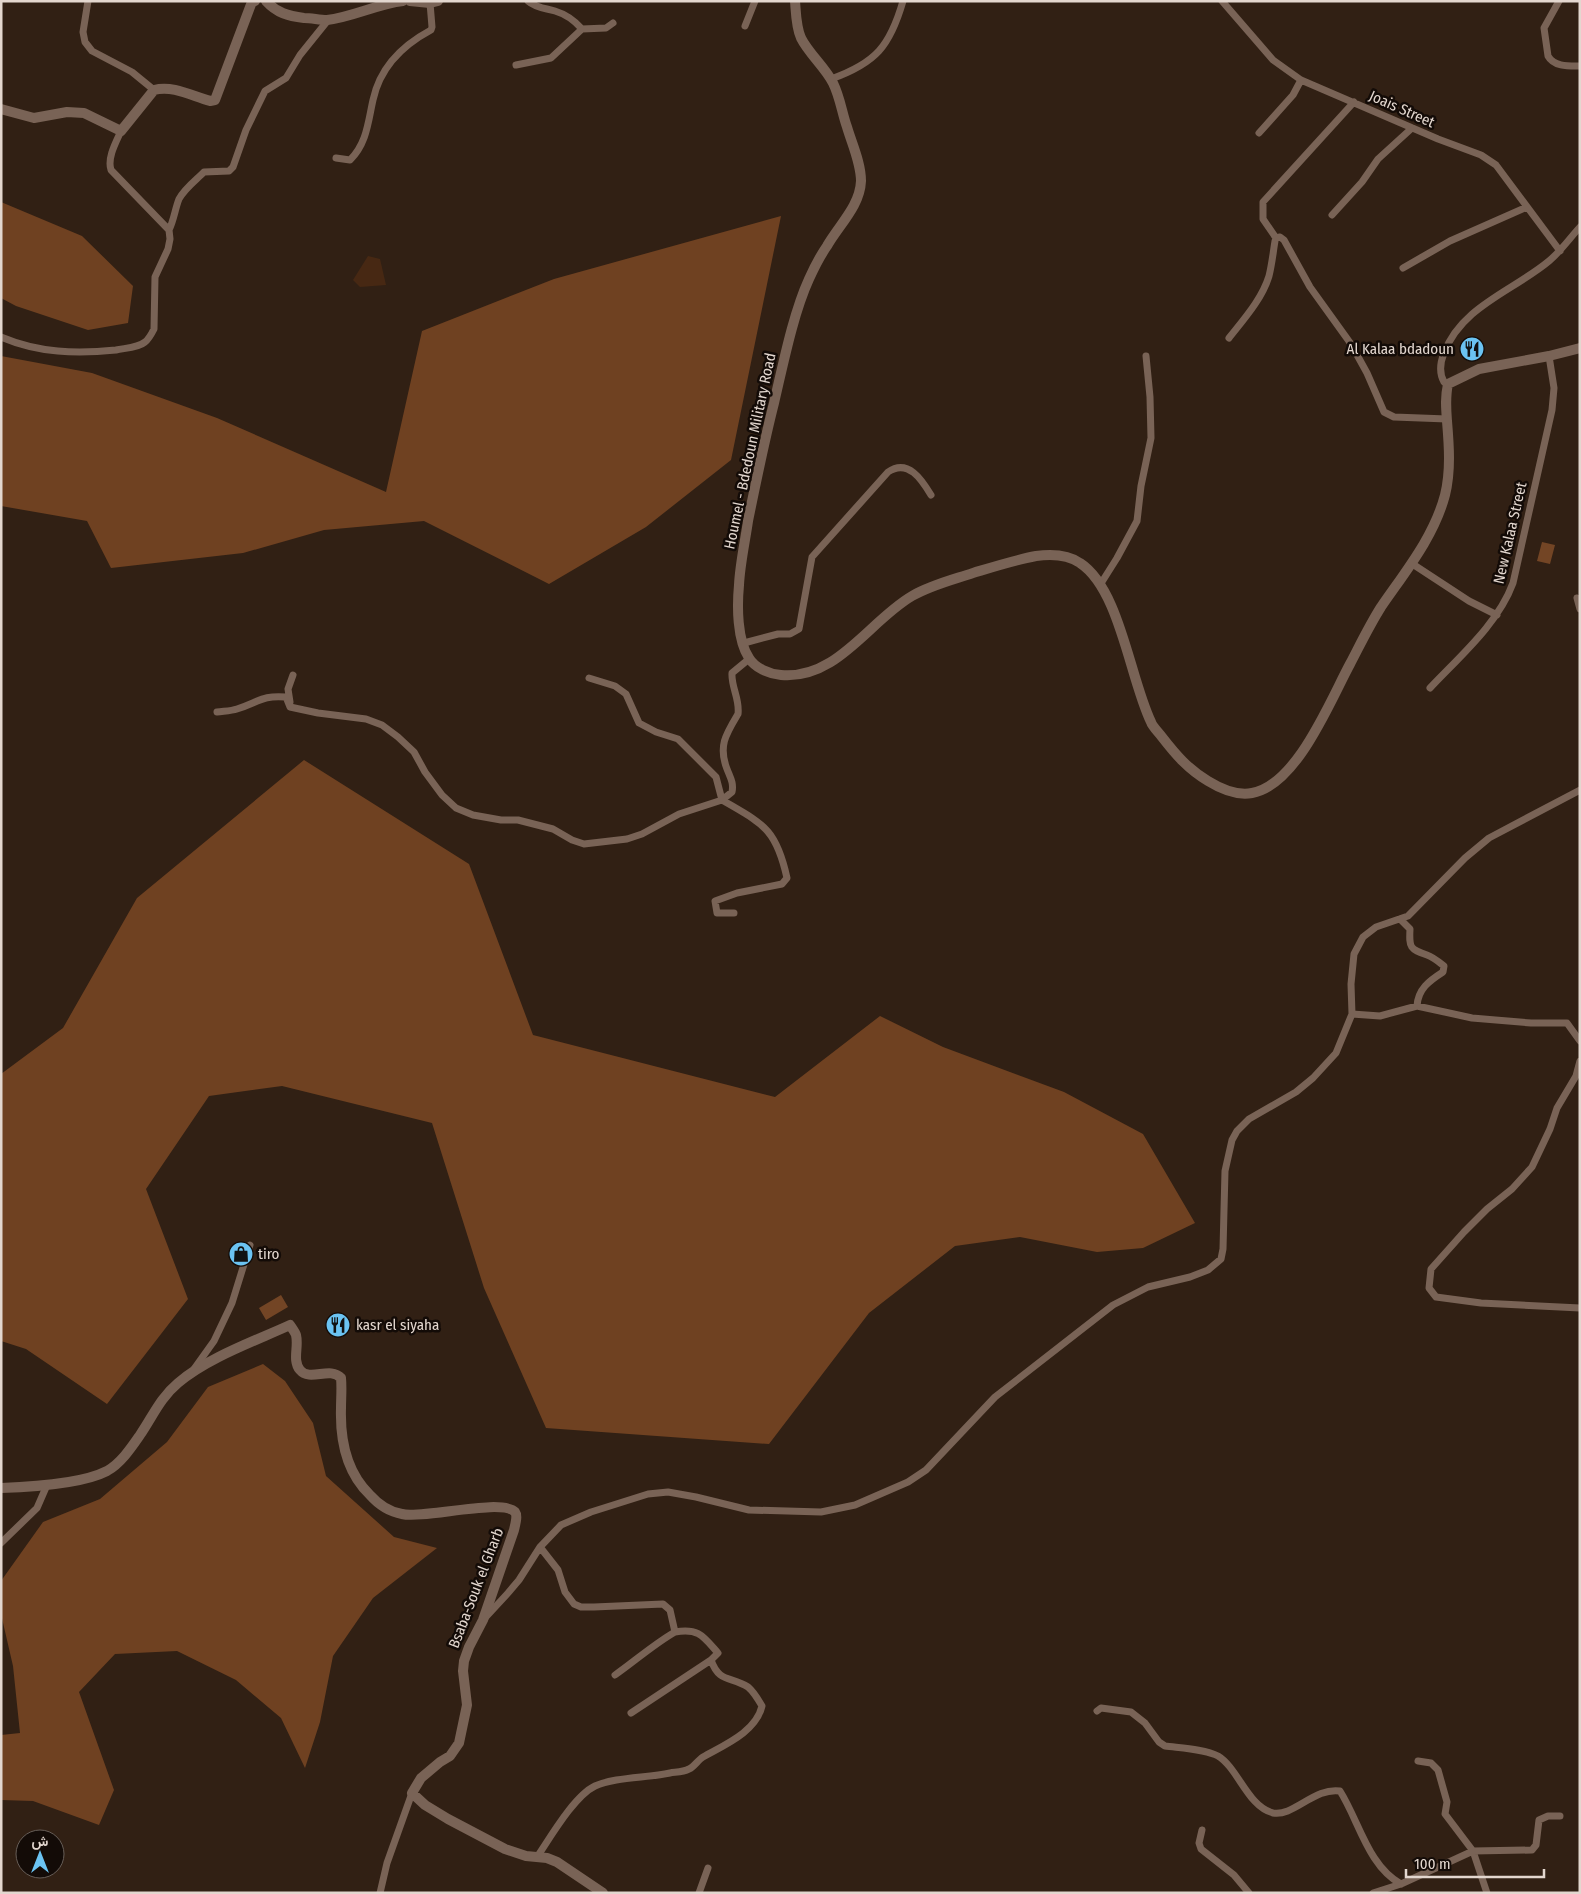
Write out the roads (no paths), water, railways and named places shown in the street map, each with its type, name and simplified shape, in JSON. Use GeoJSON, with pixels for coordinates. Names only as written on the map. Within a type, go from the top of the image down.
{"type":"FeatureCollection","features":[{"type":"Feature","properties":{"kind":"main road"},"geometry":{"type":"LineString","coordinates":[[1,110],[34,118],[67,112],[84,113],[121,131],[154,90],[162,88],[173,89],[210,101],[215,100],[254,1]]}},
{"type":"Feature","properties":{"kind":"main road"},"geometry":{"type":"LineString","coordinates":[[266,1],[282,14],[321,20],[329,20],[403,1]]}},
{"type":"Feature","properties":{"kind":"main road"},"geometry":{"type":"LineString","coordinates":[[410,1],[434,2]]}},
{"type":"Feature","properties":{"kind":"main road","name":"Houmel - Bdedoun Military Road"},"geometry":{"type":"LineString","coordinates":[[749,659],[739,624],[741,563],[758,469],[778,383],[808,281],[827,244],[852,209],[861,181],[859,165],[831,80],[800,36],[795,1]]}},
{"type":"Feature","properties":{"kind":"main road"},"geometry":{"type":"LineString","coordinates":[[749,659],[768,673],[789,675],[810,672],[841,655],[883,617],[919,592],[973,573],[1038,556],[1054,554],[1076,560],[1091,573],[1100,585],[1118,622],[1136,684],[1151,724],[1178,758],[1195,773],[1228,791],[1250,794],[1278,780],[1298,757],[1323,718],[1364,636],[1436,520],[1446,491],[1449,471],[1446,394],[1448,384],[1480,369],[1580,348]]}},
{"type":"Feature","properties":{"kind":"main road","name":"Bsaba-Souk el Gharb"},"geometry":{"type":"LineString","coordinates":[[1,1488],[47,1485],[96,1475],[114,1466],[136,1440],[160,1401],[177,1383],[192,1372],[290,1325],[296,1335],[296,1364],[302,1372],[306,1375],[336,1374],[341,1378],[342,1432],[346,1460],[358,1482],[376,1501],[393,1511],[408,1515],[501,1507],[514,1511],[516,1516],[514,1530],[483,1620],[464,1661],[463,1671],[467,1705],[460,1743],[450,1756],[421,1778],[412,1793]]}},
{"type":"Feature","properties":{"kind":"main road"},"geometry":{"type":"LineString","coordinates":[[412,1793],[425,1805],[448,1819],[506,1849],[557,1862],[603,1893]]}},
{"type":"Feature","properties":{"kind":"street"},"geometry":{"type":"LineString","coordinates":[[88,1],[83,32],[85,42],[92,52],[132,72],[154,90]]}},
{"type":"Feature","properties":{"kind":"street"},"geometry":{"type":"LineString","coordinates":[[528,1],[538,7],[555,11],[576,22],[582,29]]}},
{"type":"Feature","properties":{"kind":"street"},"geometry":{"type":"LineString","coordinates":[[745,26],[755,1]]}},
{"type":"Feature","properties":{"kind":"street"},"geometry":{"type":"LineString","coordinates":[[831,80],[868,62],[885,45],[896,24],[903,1]]}},
{"type":"Feature","properties":{"kind":"street","name":"Joais Street"},"geometry":{"type":"LineString","coordinates":[[1222,1],[1273,60],[1301,80],[1489,159],[1502,172],[1560,251]]}},
{"type":"Feature","properties":{"kind":"street"},"geometry":{"type":"LineString","coordinates":[[1558,1],[1544,28],[1544,40],[1548,56],[1550,60],[1557,64],[1580,66]]}},
{"type":"Feature","properties":{"kind":"street"},"geometry":{"type":"LineString","coordinates":[[336,158],[350,160],[360,145],[370,121],[377,86],[386,68],[408,43],[431,30],[434,2]]}},
{"type":"Feature","properties":{"kind":"street"},"geometry":{"type":"LineString","coordinates":[[1,337],[38,349],[71,353],[128,348],[145,342],[154,329],[155,277],[168,249],[169,230],[174,219],[178,200],[184,191],[204,172],[229,171],[233,167],[246,130],[265,91],[286,78],[300,55],[329,20]]}},
{"type":"Feature","properties":{"kind":"street"},"geometry":{"type":"LineString","coordinates":[[516,66],[551,58],[582,29],[606,28],[613,22]]}},
{"type":"Feature","properties":{"kind":"street"},"geometry":{"type":"LineString","coordinates":[[1258,133],[1293,94],[1301,80]]}},
{"type":"Feature","properties":{"kind":"street"},"geometry":{"type":"LineString","coordinates":[[1230,338],[1257,301],[1269,277],[1276,238],[1263,219],[1263,202],[1354,102]]}},
{"type":"Feature","properties":{"kind":"street"},"geometry":{"type":"LineString","coordinates":[[1332,215],[1362,182],[1378,159],[1412,128]]}},
{"type":"Feature","properties":{"kind":"street"},"geometry":{"type":"LineString","coordinates":[[121,131],[112,151],[111,170],[169,230]]}},
{"type":"Feature","properties":{"kind":"street"},"geometry":{"type":"LineString","coordinates":[[1403,268],[1450,241],[1527,207]]}},
{"type":"Feature","properties":{"kind":"street"},"geometry":{"type":"LineString","coordinates":[[1448,384],[1444,382],[1440,374],[1443,356],[1452,336],[1464,321],[1487,302],[1534,272],[1560,251],[1580,227]]}},
{"type":"Feature","properties":{"kind":"street"},"geometry":{"type":"LineString","coordinates":[[1276,238],[1280,237],[1284,240],[1310,287],[1351,344],[1367,372],[1384,412],[1394,417],[1447,418]]}},
{"type":"Feature","properties":{"kind":"street"},"geometry":{"type":"LineString","coordinates":[[1100,585],[1137,522],[1141,486],[1151,438],[1146,356]]}},
{"type":"Feature","properties":{"kind":"street","name":"New Kalaa Street"},"geometry":{"type":"LineString","coordinates":[[1430,688],[1497,615],[1509,596],[1552,410],[1554,388],[1549,356]]}},
{"type":"Feature","properties":{"kind":"street"},"geometry":{"type":"LineString","coordinates":[[744,643],[778,634],[790,634],[799,629],[812,557],[888,472],[896,468],[908,469],[921,479],[931,495]]}},
{"type":"Feature","properties":{"kind":"street"},"geometry":{"type":"LineString","coordinates":[[1411,563],[1468,601],[1497,615]]}},
{"type":"Feature","properties":{"kind":"street"},"geometry":{"type":"LineString","coordinates":[[1577,598],[1580,609]]}},
{"type":"Feature","properties":{"kind":"street"},"geometry":{"type":"LineString","coordinates":[[290,707],[318,713],[366,719],[382,725],[414,752],[425,772],[442,795],[456,808],[473,815],[501,820],[518,820],[553,829],[572,840],[584,844],[627,839],[642,834],[686,811],[722,800],[732,792],[722,752],[724,742],[739,709],[732,675],[735,669],[749,659]]}},
{"type":"Feature","properties":{"kind":"street"},"geometry":{"type":"LineString","coordinates":[[290,707],[288,689],[293,675]]}},
{"type":"Feature","properties":{"kind":"street"},"geometry":{"type":"LineString","coordinates":[[589,678],[615,686],[626,694],[639,723],[678,740],[716,777],[722,800],[759,822],[770,832],[783,860],[786,878],[782,884],[737,893],[715,901],[717,913],[734,913]]}},
{"type":"Feature","properties":{"kind":"street"},"geometry":{"type":"LineString","coordinates":[[218,712],[236,709],[270,696],[286,697],[290,707]]}},
{"type":"Feature","properties":{"kind":"street"},"geometry":{"type":"LineString","coordinates":[[483,1620],[519,1580],[540,1547],[560,1525],[591,1512],[648,1494],[668,1492],[749,1510],[821,1512],[846,1508],[884,1494],[926,1470],[996,1397],[1113,1305],[1148,1286],[1199,1274],[1208,1270],[1221,1259],[1225,1171],[1232,1140],[1237,1131],[1249,1119],[1296,1092],[1329,1062],[1341,1042],[1352,1014],[1351,984],[1354,954],[1363,937],[1376,927],[1400,919],[1413,912],[1465,858],[1489,838],[1580,790]]}},
{"type":"Feature","properties":{"kind":"street"},"geometry":{"type":"LineString","coordinates":[[1400,919],[1410,929],[1412,947],[1416,953],[1427,955],[1444,966],[1443,972],[1430,981],[1418,995],[1417,1006]]}},
{"type":"Feature","properties":{"kind":"street"},"geometry":{"type":"LineString","coordinates":[[1352,1014],[1380,1016],[1417,1006],[1472,1018],[1531,1023],[1567,1023],[1580,1041]]}},
{"type":"Feature","properties":{"kind":"street"},"geometry":{"type":"LineString","coordinates":[[1580,1060],[1576,1076],[1557,1108],[1550,1129],[1532,1167],[1512,1189],[1487,1209],[1430,1269],[1429,1288],[1436,1297],[1481,1303],[1580,1308]]}},
{"type":"Feature","properties":{"kind":"street"},"geometry":{"type":"LineString","coordinates":[[192,1372],[214,1341],[232,1303],[250,1245]]}},
{"type":"Feature","properties":{"kind":"street"},"geometry":{"type":"LineString","coordinates":[[1,1543],[37,1508],[47,1485]]}},
{"type":"Feature","properties":{"kind":"street"},"geometry":{"type":"LineString","coordinates":[[540,1547],[558,1570],[565,1592],[574,1604],[588,1607],[664,1604],[670,1610],[675,1632]]}},
{"type":"Feature","properties":{"kind":"street"},"geometry":{"type":"LineString","coordinates":[[615,1675],[663,1638],[675,1632],[696,1631],[718,1653],[711,1660],[631,1713]]}},
{"type":"Feature","properties":{"kind":"street"},"geometry":{"type":"LineString","coordinates":[[537,1857],[572,1807],[594,1787],[610,1782],[646,1778],[690,1769],[701,1758],[723,1748],[743,1733],[760,1715],[762,1706],[748,1687],[722,1678],[711,1660]]}},
{"type":"Feature","properties":{"kind":"street"},"geometry":{"type":"LineString","coordinates":[[1096,1711],[1101,1708],[1131,1712],[1145,1723],[1159,1742],[1165,1746],[1217,1756],[1228,1766],[1266,1811],[1276,1814],[1286,1811],[1325,1791],[1340,1791],[1375,1859],[1389,1877],[1401,1884]]}},
{"type":"Feature","properties":{"kind":"street"},"geometry":{"type":"LineString","coordinates":[[1418,1761],[1431,1763],[1436,1766],[1447,1802],[1445,1814],[1473,1851],[1487,1893]]}},
{"type":"Feature","properties":{"kind":"street"},"geometry":{"type":"LineString","coordinates":[[380,1893],[387,1863],[412,1793]]}},
{"type":"Feature","properties":{"kind":"street"},"geometry":{"type":"LineString","coordinates":[[1373,1893],[1401,1884],[1473,1851],[1532,1850],[1536,1845],[1539,1820],[1548,1816],[1560,1816]]}},
{"type":"Feature","properties":{"kind":"street"},"geometry":{"type":"LineString","coordinates":[[1202,1830],[1199,1843],[1201,1849],[1234,1875],[1249,1893]]}},
{"type":"Feature","properties":{"kind":"street"},"geometry":{"type":"LineString","coordinates":[[699,1893],[708,1868]]}},
{"type":"Feature","properties":{"kind":"place","name":"Al Kalaa bdadoun"},"geometry":{"type":"Point","coordinates":[1472,349]}},
{"type":"Feature","properties":{"kind":"place","name":"tiro"},"geometry":{"type":"Point","coordinates":[241,1254]}},
{"type":"Feature","properties":{"kind":"place","name":"kasr el siyaha"},"geometry":{"type":"Point","coordinates":[338,1325]}}]}
